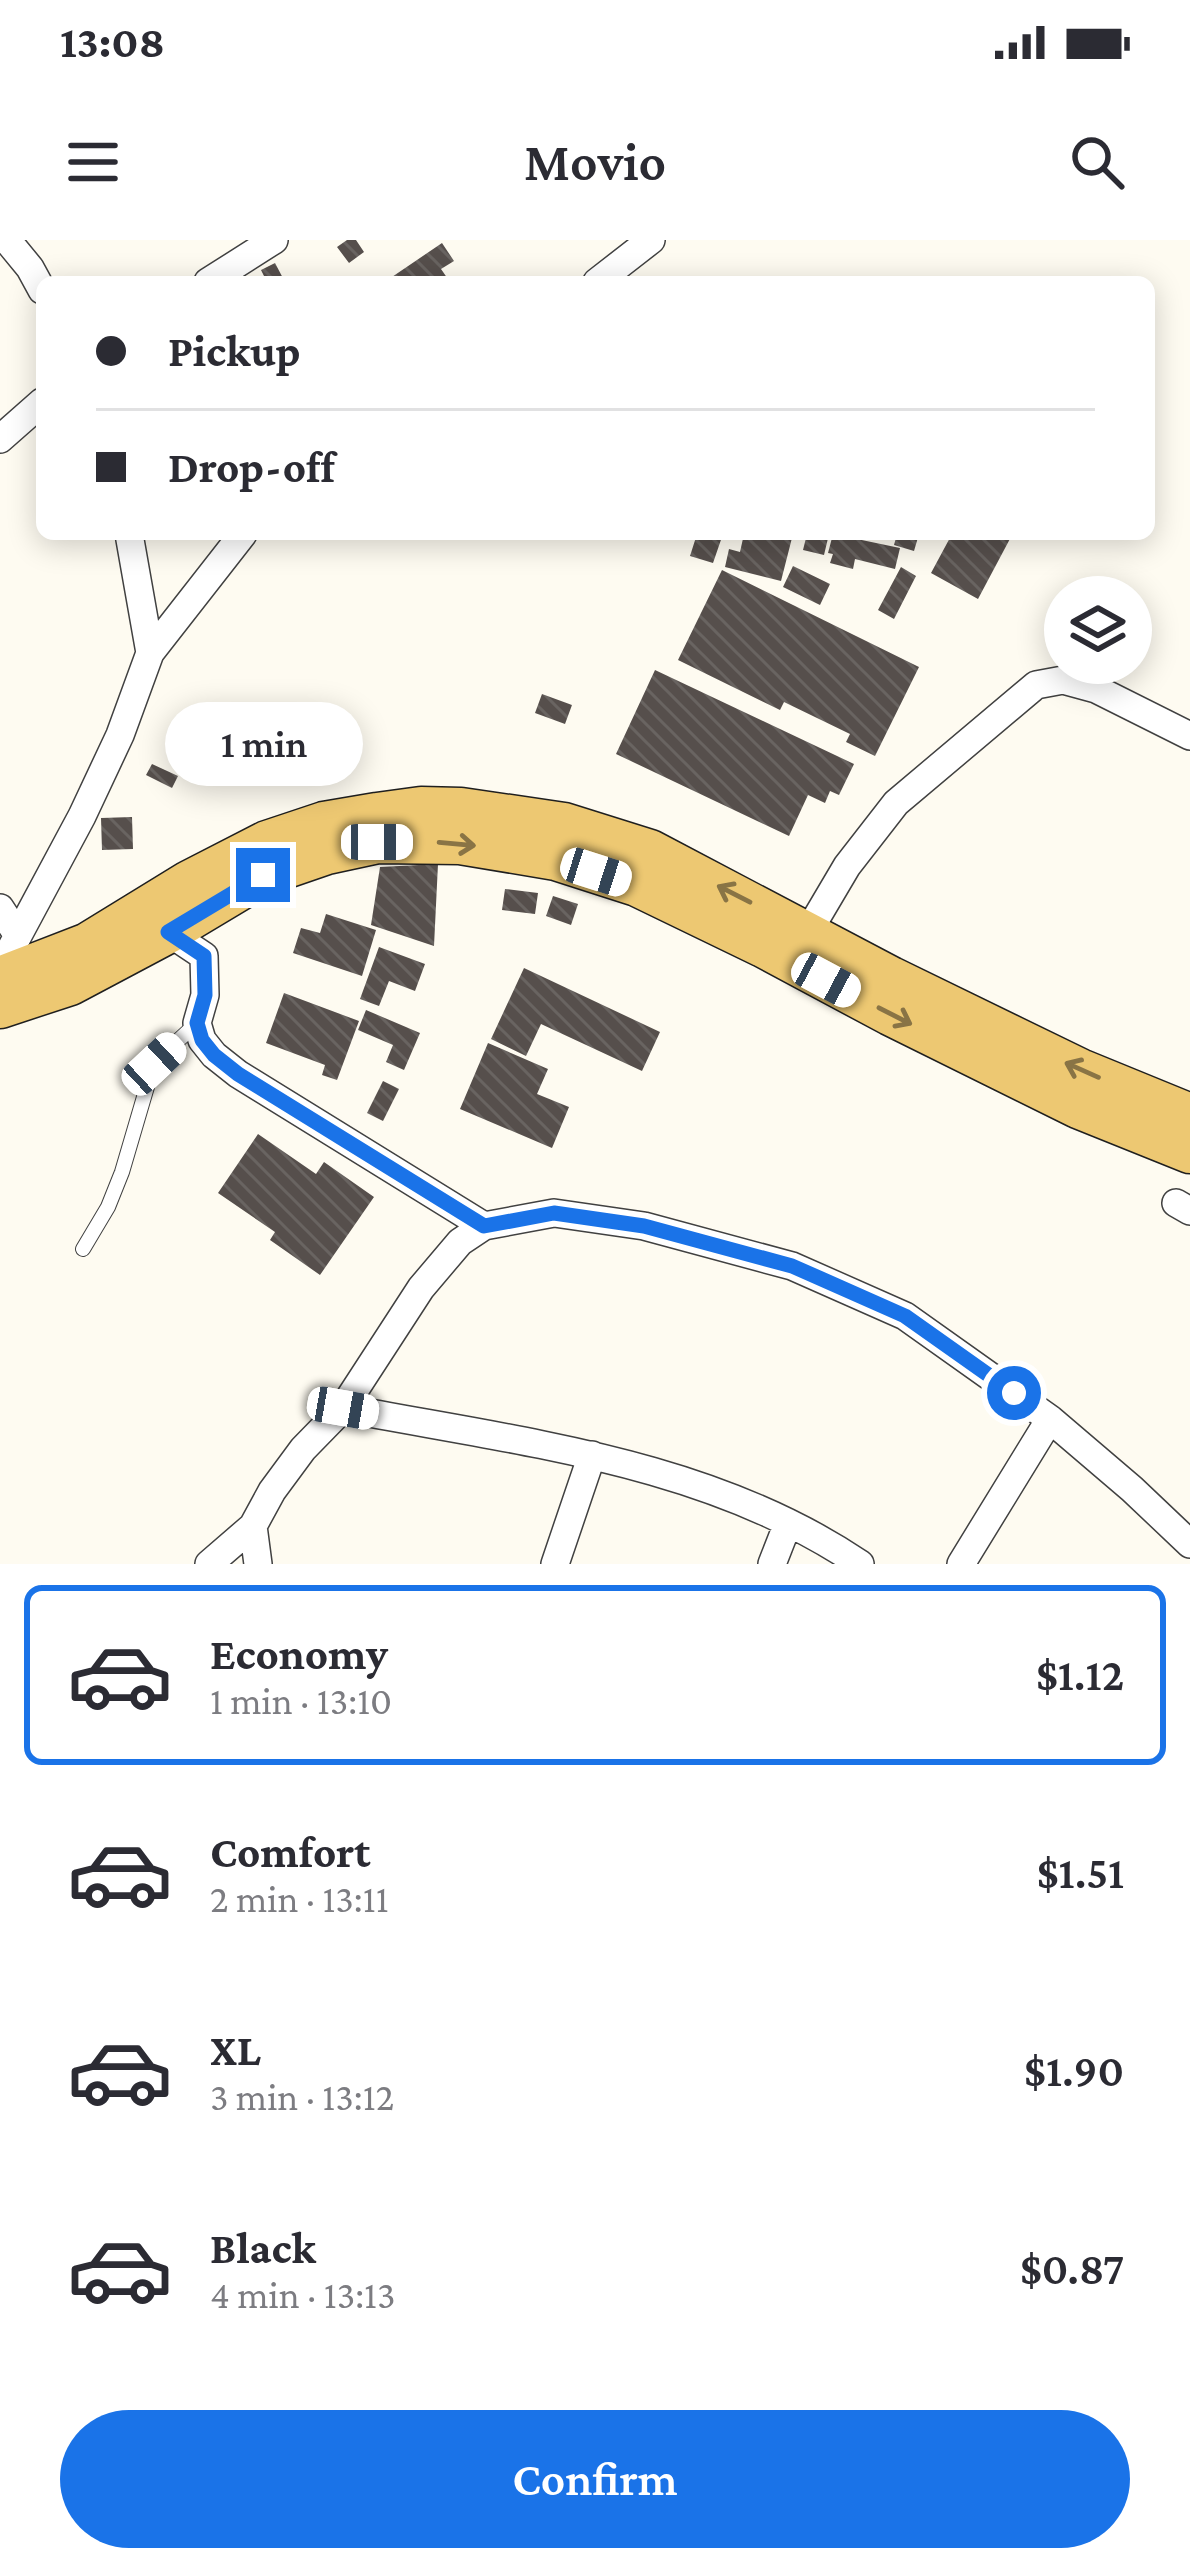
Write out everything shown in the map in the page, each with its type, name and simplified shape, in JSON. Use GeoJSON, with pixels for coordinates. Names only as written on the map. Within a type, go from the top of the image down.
{"type":"FeatureCollection","features":[{"type":"Feature","properties":{"kind":"main road"},"geometry":{"type":"LineString","coordinates":[[5,958],[88,944],[266,842],[323,823],[421,808],[461,809],[564,824],[650,851],[891,978],[1080,1070],[1190,1115]]}},
{"type":"Feature","properties":{"kind":"main road"},"geometry":{"type":"LineString","coordinates":[[0,1007],[70,984],[263,875],[377,842],[460,843],[556,859],[637,886],[1078,1107],[1190,1152]]}},
{"type":"Feature","properties":{"kind":"street"},"geometry":{"type":"LineString","coordinates":[[7,240],[36,280]]}},
{"type":"Feature","properties":{"kind":"street"},"geometry":{"type":"LineString","coordinates":[[217,276],[274,240]]}},
{"type":"Feature","properties":{"kind":"street"},"geometry":{"type":"LineString","coordinates":[[605,276],[651,240]]}},
{"type":"Feature","properties":{"kind":"street"},"geometry":{"type":"LineString","coordinates":[[0,439],[36,407]]}},
{"type":"Feature","properties":{"kind":"street"},"geometry":{"type":"LineString","coordinates":[[130,540],[150,652]]}},
{"type":"Feature","properties":{"kind":"street"},"geometry":{"type":"LineString","coordinates":[[5,958],[82,816],[150,652],[238,540]]}},
{"type":"Feature","properties":{"kind":"street"},"geometry":{"type":"LineString","coordinates":[[808,932],[847,866],[896,802],[1036,686],[1063,680],[1096,688],[1190,736]]}},
{"type":"Feature","properties":{"kind":"street"},"geometry":{"type":"LineString","coordinates":[[0,908],[5,958]]}},
{"type":"Feature","properties":{"kind":"street"},"geometry":{"type":"LineString","coordinates":[[168,932],[204,956],[205,995],[197,1023],[214,1055],[484,1226]]}},
{"type":"Feature","properties":{"kind":"street"},"geometry":{"type":"LineString","coordinates":[[209,1564],[253,1526],[293,1462],[343,1408],[421,1288],[460,1242],[484,1226],[554,1213],[644,1226],[792,1266],[905,1316],[1050,1419],[1190,1544]]}},
{"type":"Feature","properties":{"kind":"street"},"geometry":{"type":"LineString","coordinates":[[343,1408],[592,1455],[688,1481],[788,1522],[860,1564]]}},
{"type":"Feature","properties":{"kind":"street"},"geometry":{"type":"LineString","coordinates":[[962,1564],[1050,1419]]}},
{"type":"Feature","properties":{"kind":"street"},"geometry":{"type":"LineString","coordinates":[[555,1564],[592,1455]]}},
{"type":"Feature","properties":{"kind":"street"},"geometry":{"type":"LineString","coordinates":[[772,1564],[788,1522]]}},
{"type":"Feature","properties":{"kind":"street"},"geometry":{"type":"LineString","coordinates":[[253,1526],[258,1564]]}},
{"type":"Feature","properties":{"kind":"lane"},"geometry":{"type":"LineString","coordinates":[[83,1250],[122,1172],[154,1064],[197,1023]]}},
{"type":"Feature","properties":{"kind":"building"},"geometry":{"type":"Polygon","coordinates":[[[356,240],[364,252],[349,263],[337,247],[356,240]]]}},
{"type":"Feature","properties":{"kind":"building"},"geometry":{"type":"Polygon","coordinates":[[[442,243],[454,261],[441,269],[446,276],[393,276],[442,243]]]}},
{"type":"Feature","properties":{"kind":"building"},"geometry":{"type":"Polygon","coordinates":[[[275,263],[282,276],[264,276],[261,270],[275,263]]]}},
{"type":"Feature","properties":{"kind":"building"},"geometry":{"type":"Polygon","coordinates":[[[695,540],[721,540],[713,563],[690,556],[695,540]]]}},
{"type":"Feature","properties":{"kind":"building"},"geometry":{"type":"Polygon","coordinates":[[[743,540],[791,540],[781,581],[725,567],[729,549],[740,552],[743,540]]]}},
{"type":"Feature","properties":{"kind":"building"},"geometry":{"type":"Polygon","coordinates":[[[806,540],[828,540],[824,555],[803,550],[806,540]]]}},
{"type":"Feature","properties":{"kind":"building"},"geometry":{"type":"Polygon","coordinates":[[[831,540],[900,548],[895,569],[855,559],[853,569],[830,563],[833,554],[828,553],[831,540]]]}},
{"type":"Feature","properties":{"kind":"building"},"geometry":{"type":"Polygon","coordinates":[[[895,540],[917,540],[914,551],[894,545],[895,540]]]}},
{"type":"Feature","properties":{"kind":"building"},"geometry":{"type":"Polygon","coordinates":[[[949,540],[1009,540],[978,599],[931,573],[949,540]]]}},
{"type":"Feature","properties":{"kind":"building"},"geometry":{"type":"Polygon","coordinates":[[[793,566],[830,584],[820,605],[783,587],[793,566]]]}},
{"type":"Feature","properties":{"kind":"building"},"geometry":{"type":"Polygon","coordinates":[[[901,567],[916,576],[894,619],[878,610],[901,567]]]}},
{"type":"Feature","properties":{"kind":"building"},"geometry":{"type":"Polygon","coordinates":[[[722,570],[919,667],[875,756],[846,742],[850,734],[784,702],[780,710],[678,660],[722,570]]]}},
{"type":"Feature","properties":{"kind":"building"},"geometry":{"type":"Polygon","coordinates":[[[655,670],[854,764],[839,795],[830,791],[825,803],[808,795],[789,836],[616,754],[655,670]]]}},
{"type":"Feature","properties":{"kind":"building"},"geometry":{"type":"Polygon","coordinates":[[[542,694],[572,705],[565,724],[535,713],[542,694]]]}},
{"type":"Feature","properties":{"kind":"building"},"geometry":{"type":"Polygon","coordinates":[[[152,764],[178,776],[172,788],[146,775],[152,764]]]}},
{"type":"Feature","properties":{"kind":"building"},"geometry":{"type":"Polygon","coordinates":[[[132,817],[133,849],[102,850],[101,818],[132,817]]]}},
{"type":"Feature","properties":{"kind":"building"},"geometry":{"type":"Polygon","coordinates":[[[438,864],[434,946],[371,925],[380,867],[438,864]]]}},
{"type":"Feature","properties":{"kind":"building"},"geometry":{"type":"Polygon","coordinates":[[[505,889],[538,893],[535,914],[502,910],[505,889]]]}},
{"type":"Feature","properties":{"kind":"building"},"geometry":{"type":"Polygon","coordinates":[[[553,896],[578,904],[571,925],[546,916],[553,896]]]}},
{"type":"Feature","properties":{"kind":"building"},"geometry":{"type":"Polygon","coordinates":[[[326,914],[376,930],[362,976],[293,953],[301,928],[320,933],[326,914]]]}},
{"type":"Feature","properties":{"kind":"building"},"geometry":{"type":"Polygon","coordinates":[[[379,947],[425,964],[415,991],[389,981],[379,1006],[360,999],[379,947]]]}},
{"type":"Feature","properties":{"kind":"building"},"geometry":{"type":"Polygon","coordinates":[[[524,968],[660,1032],[642,1071],[541,1024],[526,1056],[491,1039],[524,968]]]}},
{"type":"Feature","properties":{"kind":"building"},"geometry":{"type":"Polygon","coordinates":[[[284,993],[359,1021],[337,1080],[322,1075],[325,1065],[266,1043],[284,993]]]}},
{"type":"Feature","properties":{"kind":"building"},"geometry":{"type":"Polygon","coordinates":[[[366,1010],[420,1033],[404,1070],[386,1062],[393,1045],[358,1030],[366,1010]]]}},
{"type":"Feature","properties":{"kind":"building"},"geometry":{"type":"Polygon","coordinates":[[[488,1043],[548,1069],[537,1094],[569,1107],[552,1148],[460,1109],[488,1043]]]}},
{"type":"Feature","properties":{"kind":"building"},"geometry":{"type":"Polygon","coordinates":[[[383,1081],[399,1089],[383,1121],[367,1113],[383,1081]]]}},
{"type":"Feature","properties":{"kind":"building"},"geometry":{"type":"Polygon","coordinates":[[[258,1134],[316,1174],[324,1162],[374,1197],[320,1275],[270,1240],[275,1232],[218,1193],[258,1134]]]}},
{"type":"Feature","properties":{"kind":"route"},"geometry":{"type":"LineString","coordinates":[[263,875],[168,932],[204,956],[205,995],[197,1023],[214,1055],[238,1074],[484,1226],[554,1213],[644,1226],[792,1266],[905,1316],[1014,1393]]}}]}
